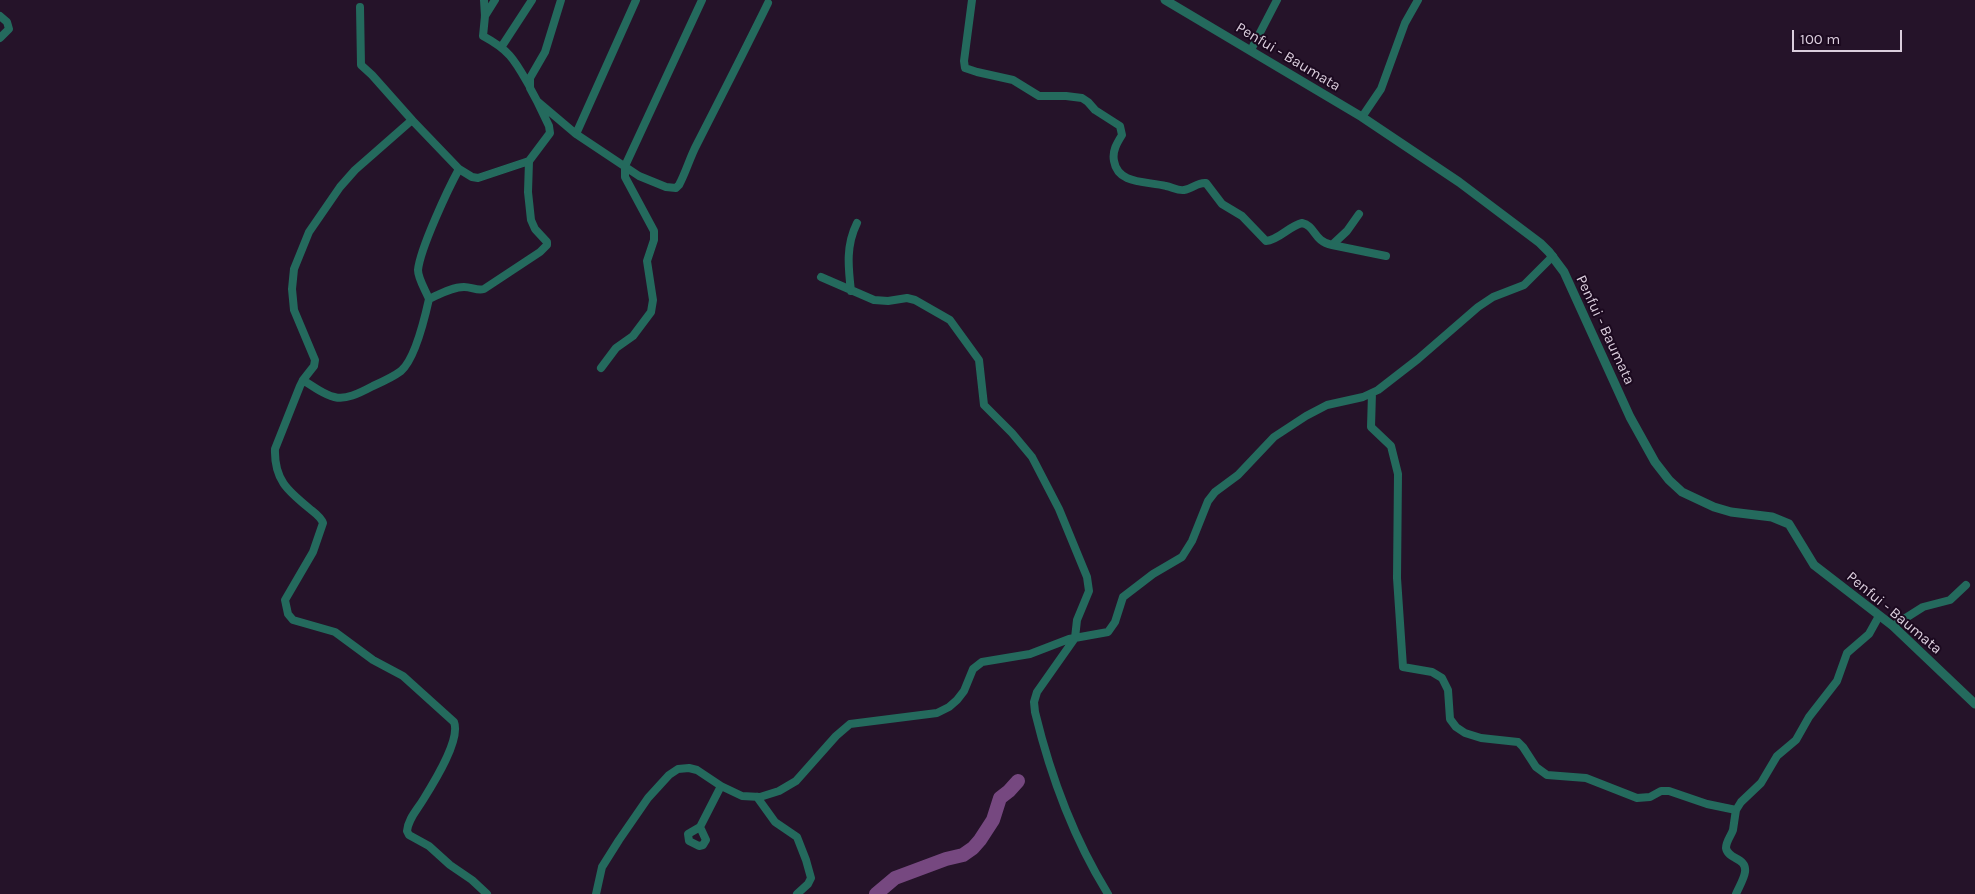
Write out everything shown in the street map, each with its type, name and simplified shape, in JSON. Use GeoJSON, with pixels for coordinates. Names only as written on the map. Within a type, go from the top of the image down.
{"type":"FeatureCollection","features":[{"type":"Feature","properties":{"kind":"street"},"geometry":{"type":"LineString","coordinates":[[360,7],[361,65],[459,169],[472,177],[478,178],[529,161],[550,133],[549,126],[537,101],[514,59],[502,46],[483,36],[484,0]]}},
{"type":"Feature","properties":{"kind":"street"},"geometry":{"type":"LineString","coordinates":[[485,16],[495,0]]}},
{"type":"Feature","properties":{"kind":"street"},"geometry":{"type":"LineString","coordinates":[[502,46],[532,0]]}},
{"type":"Feature","properties":{"kind":"street"},"geometry":{"type":"LineString","coordinates":[[530,88],[530,78],[545,52],[561,0]]}},
{"type":"Feature","properties":{"kind":"street"},"geometry":{"type":"LineString","coordinates":[[576,134],[636,0]]}},
{"type":"Feature","properties":{"kind":"street"},"geometry":{"type":"LineString","coordinates":[[602,368],[616,348],[633,336],[647,318],[654,300],[647,261],[654,240],[654,231],[625,177],[625,166],[702,0]]}},
{"type":"Feature","properties":{"kind":"street"},"geometry":{"type":"LineString","coordinates":[[972,0],[964,61],[965,68],[988,76],[1013,80],[1039,96],[1076,96],[1088,102],[1095,110],[1120,126],[1122,135],[1114,149],[1113,156],[1116,169],[1122,176],[1134,181],[1184,190],[1200,182],[1206,183],[1214,196],[1222,204],[1242,216],[1266,242],[1302,223],[1308,226],[1320,241],[1386,256]]}},
{"type":"Feature","properties":{"kind":"street","name":"Penfui - Baumata"},"geometry":{"type":"LineString","coordinates":[[1164,0],[1362,117],[1459,182],[1540,243],[1553,256],[1564,272],[1630,417],[1655,462],[1669,480],[1682,492],[1714,507],[1731,512],[1772,517],[1789,524],[1814,565],[1893,626],[1975,704]]}},
{"type":"Feature","properties":{"kind":"street"},"geometry":{"type":"LineString","coordinates":[[1251,50],[1277,0]]}},
{"type":"Feature","properties":{"kind":"street"},"geometry":{"type":"LineString","coordinates":[[1362,117],[1381,89],[1406,23],[1418,0]]}},
{"type":"Feature","properties":{"kind":"street"},"geometry":{"type":"LineString","coordinates":[[537,101],[576,134],[654,184],[671,188],[678,186],[689,159],[709,124],[768,3]]}},
{"type":"Feature","properties":{"kind":"street"},"geometry":{"type":"LineString","coordinates":[[0,16],[7,22],[9,30],[0,38]]}},
{"type":"Feature","properties":{"kind":"street"},"geometry":{"type":"LineString","coordinates":[[412,120],[355,170],[340,187],[309,232],[292,276],[294,310],[315,360],[314,366],[303,380],[278,442],[275,459],[287,490],[317,515],[323,523],[313,552],[285,598],[288,614],[296,622],[335,632],[373,660],[403,676],[454,722],[455,734],[443,764],[412,817],[407,831],[410,835],[429,846],[487,894]]}},
{"type":"Feature","properties":{"kind":"street"},"geometry":{"type":"LineString","coordinates":[[429,299],[457,288],[484,289],[546,247],[547,242],[535,229],[531,220],[528,192],[529,161]]}},
{"type":"Feature","properties":{"kind":"street"},"geometry":{"type":"LineString","coordinates":[[303,380],[330,396],[345,399],[400,372],[422,328],[429,299],[419,275],[420,262],[429,236],[459,169]]}},
{"type":"Feature","properties":{"kind":"street"},"geometry":{"type":"LineString","coordinates":[[1332,245],[1347,231],[1359,214]]}},
{"type":"Feature","properties":{"kind":"street"},"geometry":{"type":"LineString","coordinates":[[851,291],[848,251],[851,236],[857,223]]}},
{"type":"Feature","properties":{"kind":"street"},"geometry":{"type":"LineString","coordinates":[[596,894],[604,863],[648,798],[678,768],[694,768],[721,786],[742,796],[757,797],[778,791],[796,781],[836,736],[850,724],[937,713],[949,708],[960,696],[973,669],[978,664],[1035,652],[1075,638],[1103,634],[1111,630],[1117,618],[1123,597],[1153,574],[1182,557],[1192,542],[1208,501],[1215,492],[1238,475],[1274,437],[1327,405],[1372,393],[1403,371],[1478,307],[1493,297],[1524,285],[1553,256]]}},
{"type":"Feature","properties":{"kind":"street"},"geometry":{"type":"LineString","coordinates":[[821,278],[880,301],[907,298],[916,300],[947,318],[978,357],[981,367],[984,405],[1012,433],[1032,457],[1060,509],[1087,577],[1089,591],[1077,620],[1075,638],[1042,683],[1035,698],[1034,707],[1071,823],[1086,857],[1108,894]]}},
{"type":"Feature","properties":{"kind":"street"},"geometry":{"type":"LineString","coordinates":[[1372,393],[1371,427],[1391,446],[1399,481],[1396,564],[1403,667],[1432,672],[1442,678],[1448,690],[1451,723],[1472,736],[1518,742],[1536,767],[1547,775],[1586,778],[1637,798],[1650,797],[1661,791],[1669,791],[1707,804],[1736,810]]}},
{"type":"Feature","properties":{"kind":"street"},"geometry":{"type":"LineString","coordinates":[[1893,626],[1923,607],[1950,600],[1966,585]]}},
{"type":"Feature","properties":{"kind":"street"},"geometry":{"type":"LineString","coordinates":[[1736,894],[1745,874],[1745,867],[1742,861],[1730,854],[1726,849],[1727,842],[1733,831],[1736,810],[1739,804],[1761,783],[1777,756],[1796,740],[1809,717],[1837,681],[1848,653],[1869,634],[1879,616]]}},
{"type":"Feature","properties":{"kind":"street"},"geometry":{"type":"LineString","coordinates":[[700,826],[721,786]]}},
{"type":"Feature","properties":{"kind":"street"},"geometry":{"type":"LineString","coordinates":[[757,797],[775,822],[795,836],[801,845],[811,878],[808,884],[797,894]]}},
{"type":"Feature","properties":{"kind":"waterway"},"geometry":{"type":"LineString","coordinates":[[876,894],[895,878],[946,859],[963,855],[973,848],[993,820],[1000,798],[1018,781]]}}]}
